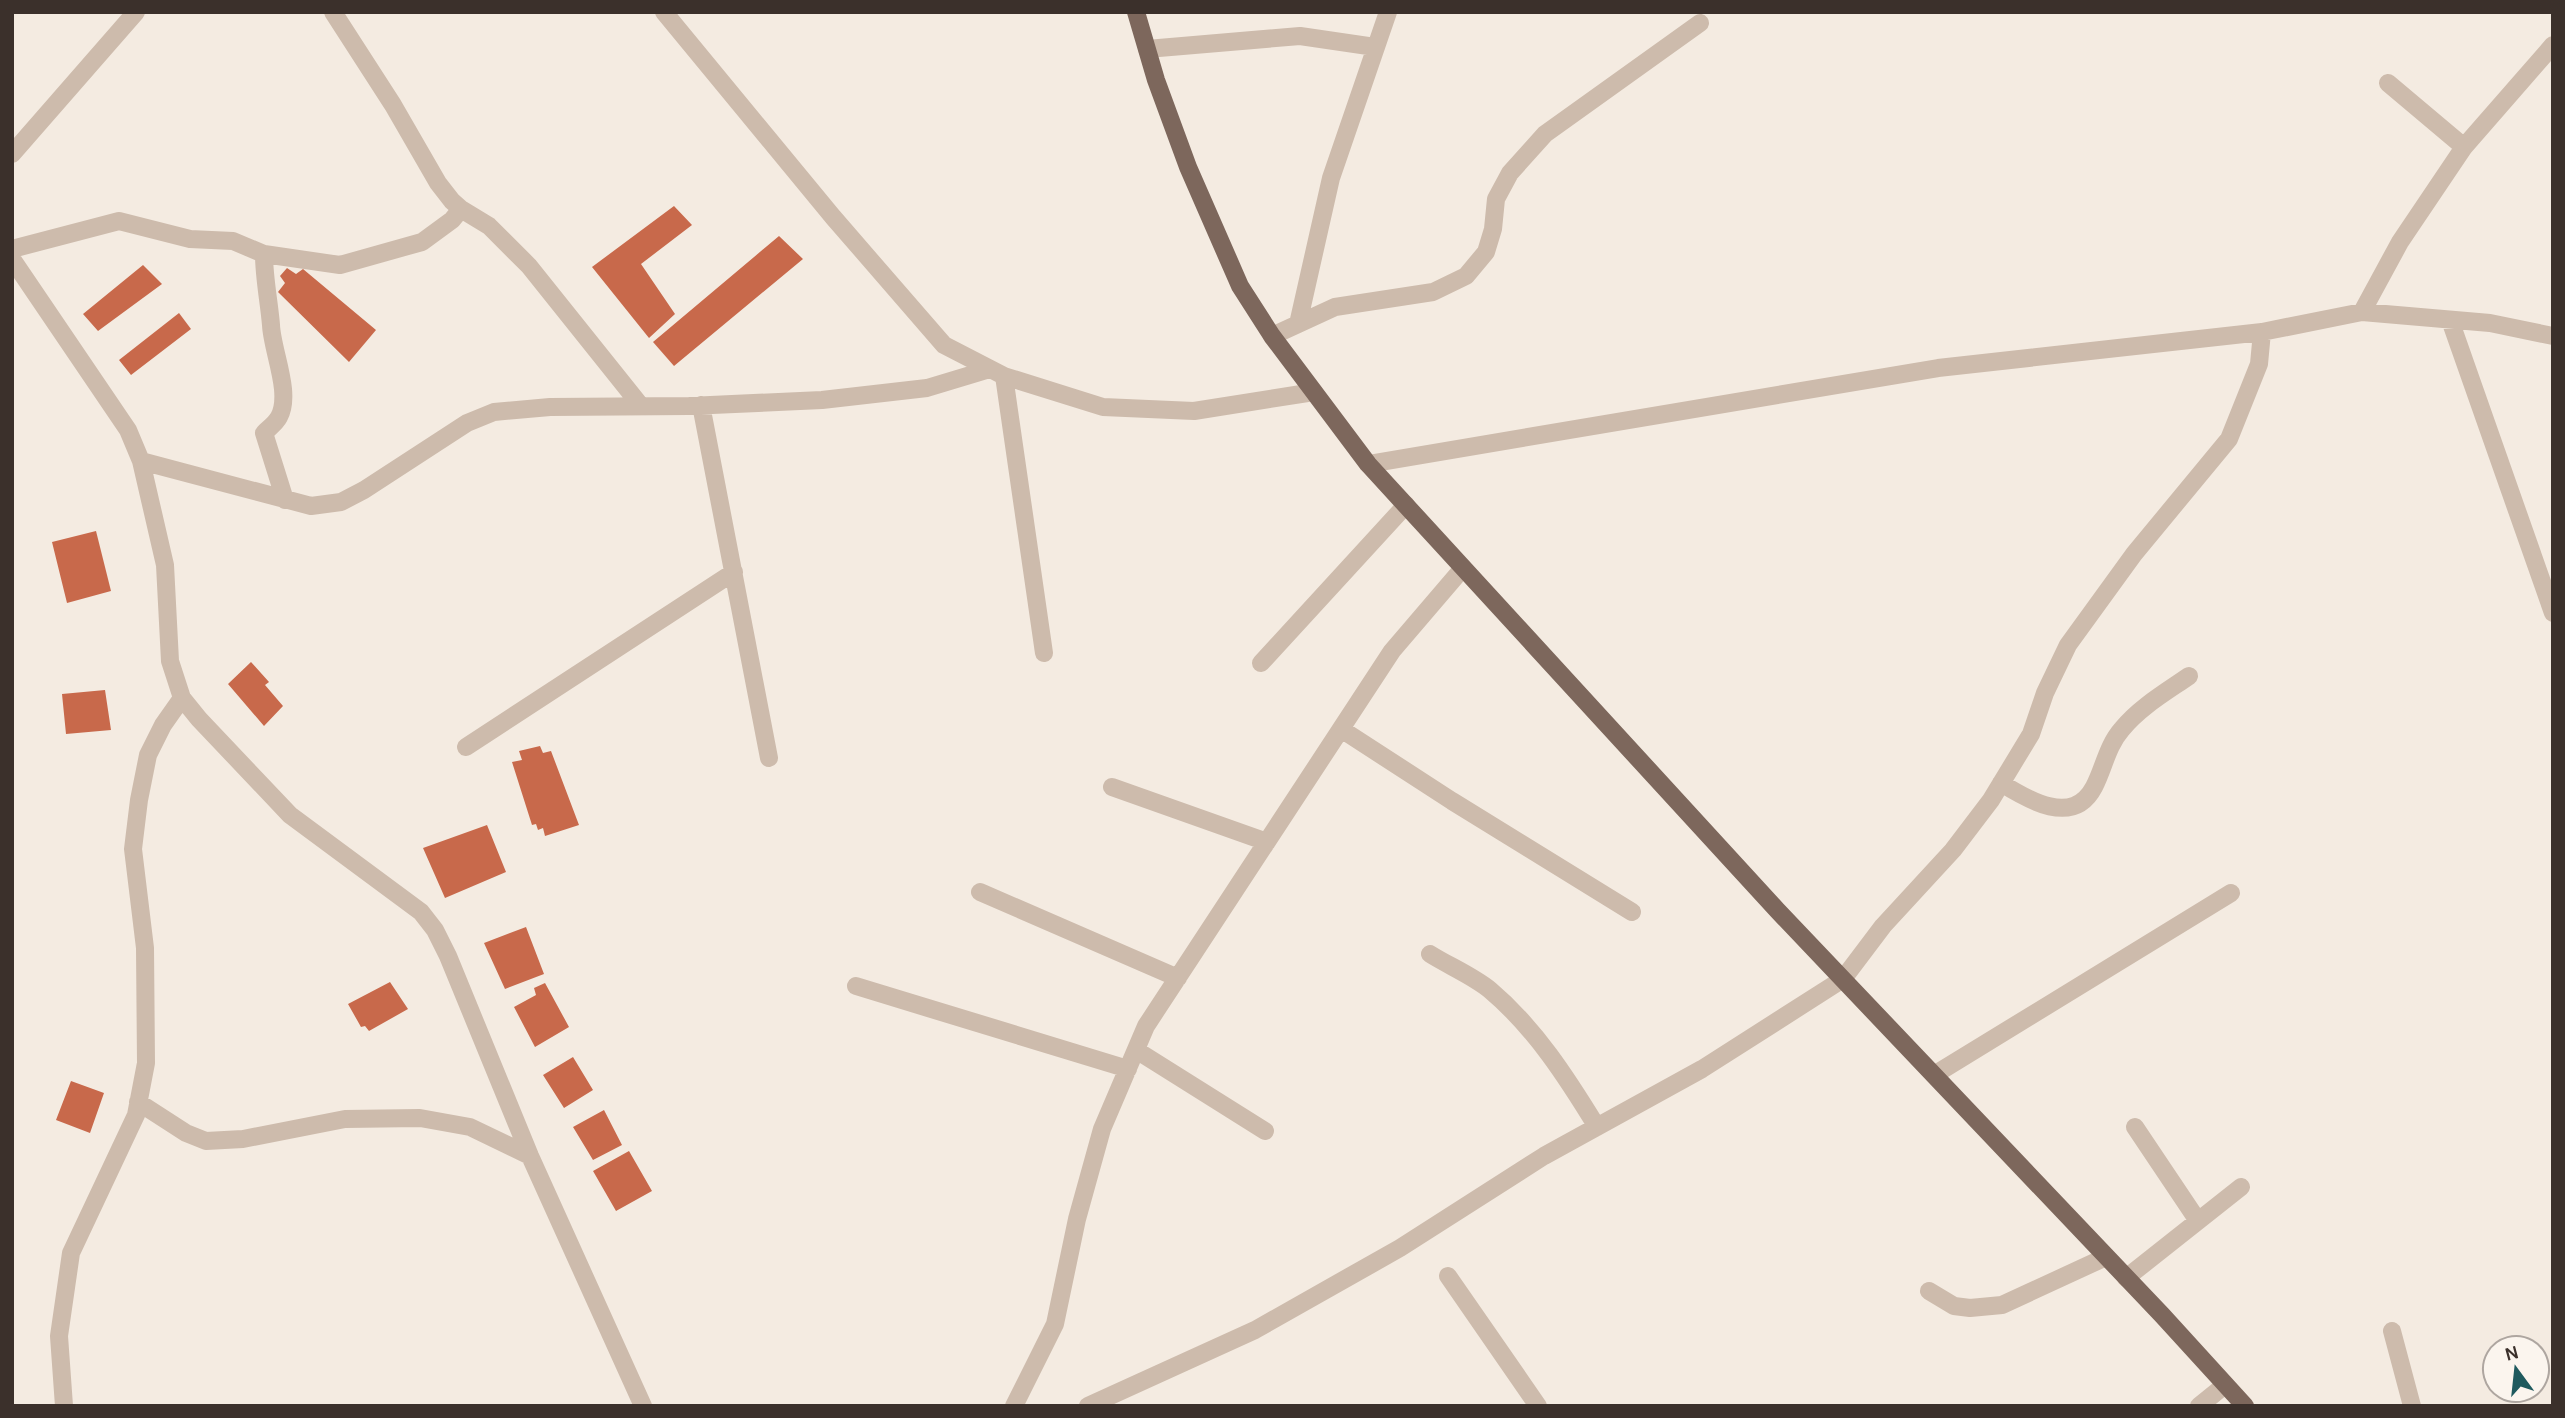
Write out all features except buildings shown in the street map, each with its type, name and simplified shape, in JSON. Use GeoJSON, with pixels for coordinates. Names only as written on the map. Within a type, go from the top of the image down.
{"type":"FeatureCollection","features":[{"type":"Feature","properties":{"kind":"main road"},"geometry":{"type":"LineString","coordinates":[[1136,12],[1193,179],[1240,286],[1272,336],[1368,464],[1843,979],[2245,1406]]}},
{"type":"Feature","properties":{"kind":"street"},"geometry":{"type":"LineString","coordinates":[[12,155],[136,12]]}},
{"type":"Feature","properties":{"kind":"street"},"geometry":{"type":"LineString","coordinates":[[333,12],[393,105],[438,183],[461,209],[489,226],[529,266],[641,406]]}},
{"type":"Feature","properties":{"kind":"street"},"geometry":{"type":"LineString","coordinates":[[664,12],[944,345],[997,373],[1102,407],[1194,411],[1314,392]]}},
{"type":"Feature","properties":{"kind":"street"},"geometry":{"type":"LineString","coordinates":[[1298,324],[1331,178],[1388,12]]}},
{"type":"Feature","properties":{"kind":"street"},"geometry":{"type":"LineString","coordinates":[[1272,336],[1335,307],[1433,292],[1466,276],[1486,252],[1493,229],[1496,199],[1510,173],[1545,134],[1700,23]]}},
{"type":"Feature","properties":{"kind":"street"},"geometry":{"type":"LineString","coordinates":[[1147,49],[1300,36],[1375,47]]}},
{"type":"Feature","properties":{"kind":"street"},"geometry":{"type":"LineString","coordinates":[[2361,312],[2400,242],[2464,147],[2553,45]]}},
{"type":"Feature","properties":{"kind":"street"},"geometry":{"type":"LineString","coordinates":[[2388,83],[2464,147]]}},
{"type":"Feature","properties":{"kind":"street"},"geometry":{"type":"LineString","coordinates":[[12,249],[119,221],[190,239],[233,242],[264,254],[340,265],[422,242],[452,220],[461,209]]}},
{"type":"Feature","properties":{"kind":"street"},"geometry":{"type":"LineString","coordinates":[[264,254],[265,285],[284,394],[280,416],[264,433],[285,500]]}},
{"type":"Feature","properties":{"kind":"street"},"geometry":{"type":"LineString","coordinates":[[12,259],[120,418],[142,461],[165,565],[170,661],[182,698],[290,815],[421,912],[435,930],[530,1156],[643,1406]]}},
{"type":"Feature","properties":{"kind":"street"},"geometry":{"type":"LineString","coordinates":[[1368,464],[1938,368],[2262,332],[2361,312],[2490,323],[2553,336]]}},
{"type":"Feature","properties":{"kind":"street"},"geometry":{"type":"LineString","coordinates":[[2450,320],[2553,613]]}},
{"type":"Feature","properties":{"kind":"street"},"geometry":{"type":"LineString","coordinates":[[1088,1406],[1255,1330],[1399,1248],[1544,1156],[1702,1069],[1843,979],[1883,926],[1953,850],[2001,783],[2031,734],[2045,693],[2068,645],[2134,554],[2228,439],[2259,364],[2262,332]]}},
{"type":"Feature","properties":{"kind":"street"},"geometry":{"type":"LineString","coordinates":[[142,461],[311,506],[341,502],[467,423],[495,412],[550,407],[821,400],[927,388],[997,373]]}},
{"type":"Feature","properties":{"kind":"street"},"geometry":{"type":"LineString","coordinates":[[997,373],[1044,653]]}},
{"type":"Feature","properties":{"kind":"street"},"geometry":{"type":"LineString","coordinates":[[702,405],[769,758]]}},
{"type":"Feature","properties":{"kind":"street"},"geometry":{"type":"LineString","coordinates":[[1262,663],[1406,505]]}},
{"type":"Feature","properties":{"kind":"street"},"geometry":{"type":"LineString","coordinates":[[1014,1406],[1055,1324],[1077,1219],[1102,1129],[1146,1026],[1392,651],[1463,568]]}},
{"type":"Feature","properties":{"kind":"street"},"geometry":{"type":"LineString","coordinates":[[466,747],[734,572]]}},
{"type":"Feature","properties":{"kind":"street"},"geometry":{"type":"LineString","coordinates":[[2001,783],[2027,799],[2048,807],[2067,806],[2085,800],[2094,787],[2108,750],[2121,729],[2146,706],[2189,676]]}},
{"type":"Feature","properties":{"kind":"street"},"geometry":{"type":"LineString","coordinates":[[64,1406],[59,1336],[71,1253],[136,1115],[146,1063],[145,948],[133,849],[139,800],[148,755],[163,725],[182,698]]}},
{"type":"Feature","properties":{"kind":"street"},"geometry":{"type":"LineString","coordinates":[[1341,729],[1632,912]]}},
{"type":"Feature","properties":{"kind":"street"},"geometry":{"type":"LineString","coordinates":[[1112,787],[1267,842]]}},
{"type":"Feature","properties":{"kind":"street"},"geometry":{"type":"LineString","coordinates":[[980,892],[1178,978]]}},
{"type":"Feature","properties":{"kind":"street"},"geometry":{"type":"LineString","coordinates":[[1934,1075],[2231,893]]}},
{"type":"Feature","properties":{"kind":"street"},"geometry":{"type":"LineString","coordinates":[[1430,954],[1489,989],[1525,1025],[1565,1075],[1597,1126]]}},
{"type":"Feature","properties":{"kind":"street"},"geometry":{"type":"LineString","coordinates":[[856,986],[1128,1069]]}},
{"type":"Feature","properties":{"kind":"street"},"geometry":{"type":"LineString","coordinates":[[1136,1050],[1265,1131]]}},
{"type":"Feature","properties":{"kind":"street"},"geometry":{"type":"LineString","coordinates":[[138,1102],[186,1133],[206,1141],[243,1139],[345,1119],[420,1118],[470,1127],[530,1156]]}},
{"type":"Feature","properties":{"kind":"street"},"geometry":{"type":"LineString","coordinates":[[2135,1127],[2198,1221]]}},
{"type":"Feature","properties":{"kind":"street"},"geometry":{"type":"LineString","coordinates":[[2126,1278],[2241,1187]]}},
{"type":"Feature","properties":{"kind":"street"},"geometry":{"type":"LineString","coordinates":[[1929,1291],[1954,1306],[2003,1306],[2106,1257]]}},
{"type":"Feature","properties":{"kind":"street"},"geometry":{"type":"LineString","coordinates":[[1448,1276],[1538,1406]]}},
{"type":"Feature","properties":{"kind":"street"},"geometry":{"type":"LineString","coordinates":[[2392,1331],[2412,1406]]}},
{"type":"Feature","properties":{"kind":"street"},"geometry":{"type":"LineString","coordinates":[[2199,1406],[2225,1385]]}}]}
